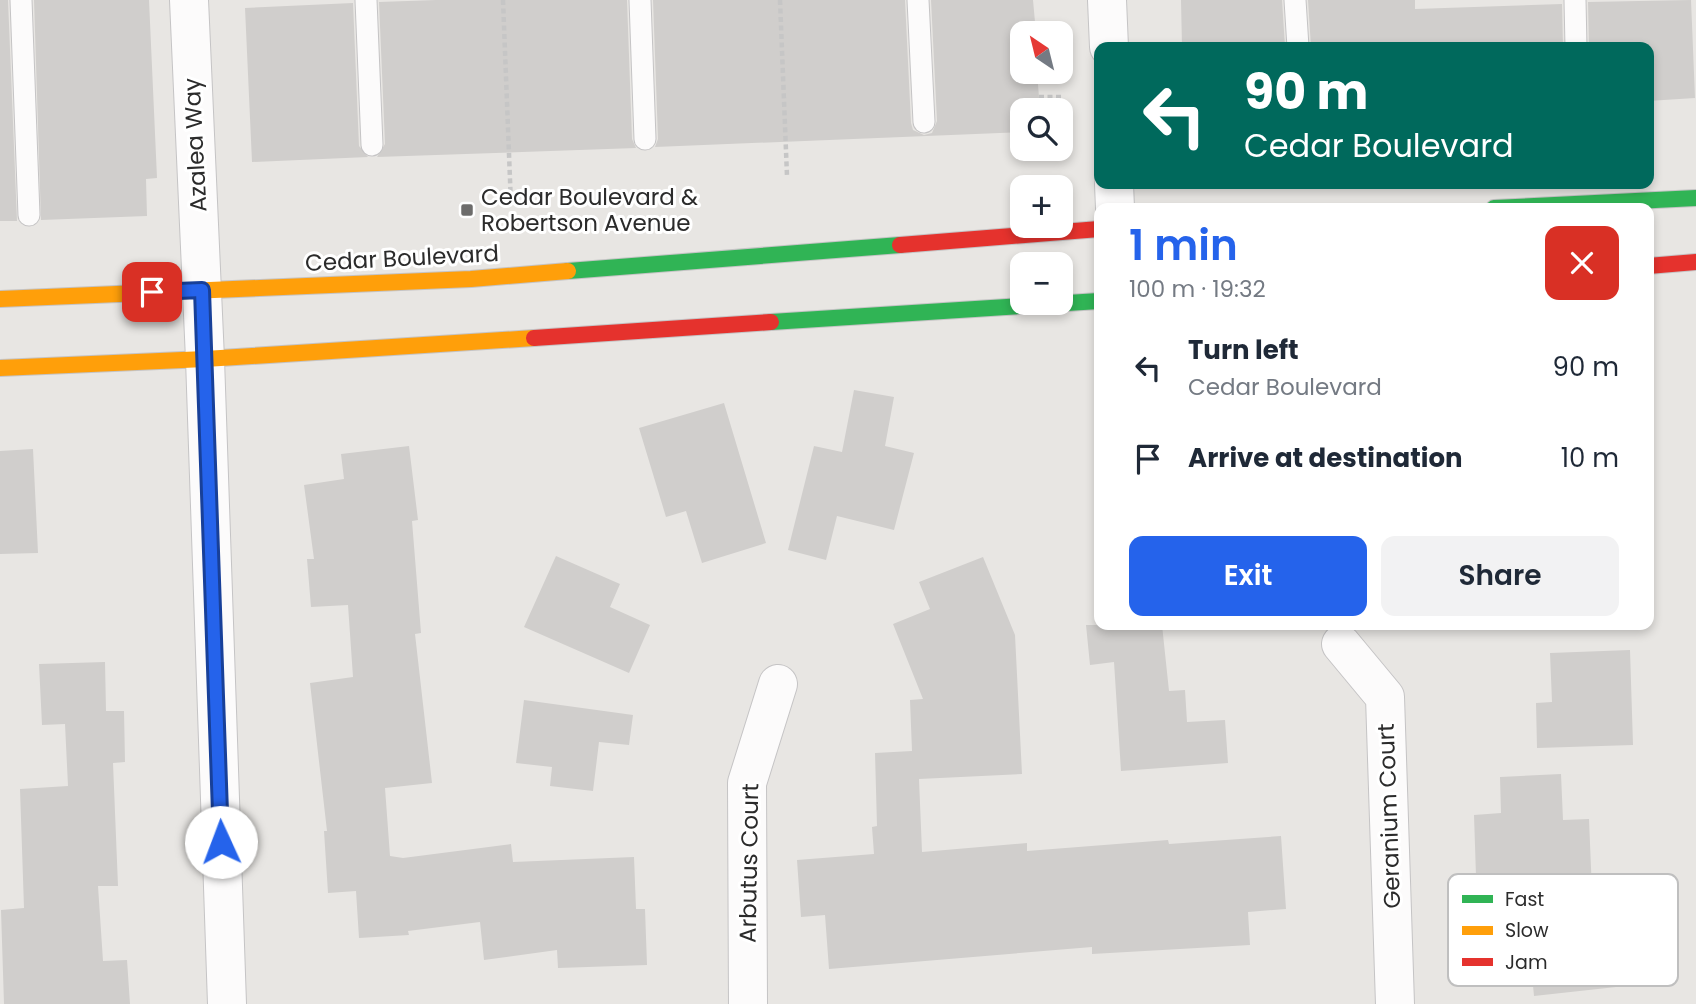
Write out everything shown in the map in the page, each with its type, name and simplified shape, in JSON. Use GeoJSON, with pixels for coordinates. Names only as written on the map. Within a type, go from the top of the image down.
{"type":"FeatureCollection","features":[{"type":"Feature","properties":{"kind":"main road"},"geometry":{"type":"LineString","coordinates":[[1595,203],[1696,198]]}},
{"type":"Feature","properties":{"kind":"main road","name":"Cedar Boulevard"},"geometry":{"type":"LineString","coordinates":[[0,299],[471,279],[1094,229]]}},
{"type":"Feature","properties":{"kind":"main road"},"geometry":{"type":"LineString","coordinates":[[1654,265],[1696,262]]}},
{"type":"Feature","properties":{"kind":"main road"},"geometry":{"type":"LineString","coordinates":[[0,368],[205,359],[1094,301]]}},
{"type":"Feature","properties":{"kind":"street","name":"Azalea Way"},"geometry":{"type":"LineString","coordinates":[[189,0],[205,359],[227,1004]]}},
{"type":"Feature","properties":{"kind":"street"},"geometry":{"type":"LineString","coordinates":[[1107,0],[1109,42]]}},
{"type":"Feature","properties":{"kind":"street","name":"Geranium Court"},"geometry":{"type":"LineString","coordinates":[[1341,644],[1385,697],[1395,1004]]}},
{"type":"Feature","properties":{"kind":"street","name":"Arbutus Court"},"geometry":{"type":"LineString","coordinates":[[748,1004],[747,783],[778,684]]}},
{"type":"Feature","properties":{"kind":"lane"},"geometry":{"type":"LineString","coordinates":[[21,0],[29,215]]}},
{"type":"Feature","properties":{"kind":"lane"},"geometry":{"type":"LineString","coordinates":[[366,0],[372,145]]}},
{"type":"Feature","properties":{"kind":"lane"},"geometry":{"type":"LineString","coordinates":[[639,0],[645,139]]}},
{"type":"Feature","properties":{"kind":"lane"},"geometry":{"type":"LineString","coordinates":[[918,0],[923,122]]}},
{"type":"Feature","properties":{"kind":"lane"},"geometry":{"type":"LineString","coordinates":[[1296,0],[1298,42]]}},
{"type":"Feature","properties":{"kind":"lane"},"geometry":{"type":"LineString","coordinates":[[1575,0],[1576,42]]}},
{"type":"Feature","properties":{"kind":"path"},"geometry":{"type":"LineString","coordinates":[[503,0],[511,205]]}},
{"type":"Feature","properties":{"kind":"path"},"geometry":{"type":"LineString","coordinates":[[780,0],[787,176]]}},
{"type":"Feature","properties":{"kind":"path"},"geometry":{"type":"LineString","coordinates":[[1039,97],[1064,97]]}},
{"type":"Feature","properties":{"kind":"building"},"geometry":{"type":"Polygon","coordinates":[[[0,0],[8,0],[17,221],[0,221],[0,0]]]}},
{"type":"Feature","properties":{"kind":"building"},"geometry":{"type":"Polygon","coordinates":[[[34,0],[149,0],[157,178],[146,179],[147,216],[41,220],[34,0]]]}},
{"type":"Feature","properties":{"kind":"building"},"geometry":{"type":"Polygon","coordinates":[[[627,0],[632,139],[636,148],[377,157],[385,144],[379,2],[627,0]]]}},
{"type":"Feature","properties":{"kind":"building"},"geometry":{"type":"Polygon","coordinates":[[[653,0],[905,0],[911,123],[913,130],[924,135],[932,133],[937,121],[931,0],[1033,0],[1035,21],[1010,21],[1010,84],[1038,84],[1039,98],[1010,98],[1010,132],[655,147],[658,139],[653,0]]]}},
{"type":"Feature","properties":{"kind":"building"},"geometry":{"type":"Polygon","coordinates":[[[1181,0],[1282,0],[1285,42],[1182,42],[1181,0]]]}},
{"type":"Feature","properties":{"kind":"building"},"geometry":{"type":"Polygon","coordinates":[[[1308,0],[1415,0],[1415,9],[1562,4],[1563,42],[1311,42],[1308,0]]]}},
{"type":"Feature","properties":{"kind":"building"},"geometry":{"type":"Polygon","coordinates":[[[1691,0],[1695,98],[1654,101],[1654,42],[1589,42],[1588,2],[1691,0]]]}},
{"type":"Feature","properties":{"kind":"building"},"geometry":{"type":"Polygon","coordinates":[[[353,3],[359,146],[368,157],[252,162],[245,8],[353,3]]]}},
{"type":"Feature","properties":{"kind":"building"},"geometry":{"type":"Polygon","coordinates":[[[854,390],[894,397],[885,446],[914,453],[894,530],[837,516],[826,560],[788,550],[814,446],[842,452],[854,390]]]}},
{"type":"Feature","properties":{"kind":"building"},"geometry":{"type":"Polygon","coordinates":[[[724,403],[766,543],[702,563],[686,511],[666,517],[639,428],[724,403]]]}},
{"type":"Feature","properties":{"kind":"building"},"geometry":{"type":"Polygon","coordinates":[[[409,446],[418,520],[412,521],[421,633],[415,634],[432,783],[385,788],[390,856],[403,858],[511,844],[513,862],[634,857],[636,909],[645,909],[647,965],[558,968],[557,950],[484,960],[480,922],[408,931],[409,935],[359,938],[356,891],[328,893],[324,831],[327,831],[310,683],[353,677],[348,605],[311,607],[307,559],[314,559],[304,485],[344,479],[341,454],[409,446]]]}},
{"type":"Feature","properties":{"kind":"building"},"geometry":{"type":"Polygon","coordinates":[[[33,449],[38,553],[0,554],[0,451],[33,449]]]}},
{"type":"Feature","properties":{"kind":"building"},"geometry":{"type":"Polygon","coordinates":[[[556,556],[620,584],[610,607],[650,625],[629,673],[524,627],[556,556]]]}},
{"type":"Feature","properties":{"kind":"building"},"geometry":{"type":"Polygon","coordinates":[[[983,557],[1015,635],[1022,774],[919,779],[922,852],[1027,843],[1027,851],[1168,840],[1169,844],[1281,836],[1286,909],[1248,912],[1250,945],[1092,954],[1092,947],[829,969],[825,915],[801,917],[797,860],[874,854],[872,827],[877,826],[875,753],[912,751],[910,700],[923,699],[893,624],[930,609],[919,582],[983,557]]]}},
{"type":"Feature","properties":{"kind":"building"},"geometry":{"type":"Polygon","coordinates":[[[1086,625],[1094,625],[1094,630],[1163,630],[1169,691],[1185,690],[1187,722],[1225,720],[1228,763],[1121,771],[1114,662],[1090,665],[1086,625]]]}},
{"type":"Feature","properties":{"kind":"building"},"geometry":{"type":"Polygon","coordinates":[[[1630,650],[1633,745],[1537,748],[1536,703],[1552,702],[1550,653],[1630,650]]]}},
{"type":"Feature","properties":{"kind":"building"},"geometry":{"type":"Polygon","coordinates":[[[105,662],[106,711],[124,711],[125,762],[113,763],[118,886],[98,886],[103,961],[127,960],[130,1004],[4,1004],[1,910],[24,908],[20,789],[68,786],[65,724],[42,725],[39,664],[105,662]]]}},
{"type":"Feature","properties":{"kind":"building"},"geometry":{"type":"Polygon","coordinates":[[[524,700],[633,715],[629,745],[599,742],[593,791],[550,786],[552,767],[516,763],[524,700]]]}},
{"type":"Feature","properties":{"kind":"building"},"geometry":{"type":"Polygon","coordinates":[[[1561,774],[1563,820],[1589,819],[1591,874],[1476,874],[1474,815],[1501,813],[1500,777],[1561,774]]]}},
{"type":"Feature","properties":{"kind":"building"},"geometry":{"type":"Polygon","coordinates":[[[1533,986],[1616,986],[1616,987],[1534,996],[1533,986]]]}},
{"type":"Feature","properties":{"kind":"traffic: fast"},"geometry":{"type":"LineString","coordinates":[[1595,203],[1696,198]]}},
{"type":"Feature","properties":{"kind":"traffic: fast"},"geometry":{"type":"LineString","coordinates":[[568,271],[900,245]]}},
{"type":"Feature","properties":{"kind":"traffic: fast"},"geometry":{"type":"LineString","coordinates":[[771,322],[1094,301]]}},
{"type":"Feature","properties":{"kind":"traffic: slow"},"geometry":{"type":"LineString","coordinates":[[0,299],[471,279],[568,271]]}},
{"type":"Feature","properties":{"kind":"traffic: slow"},"geometry":{"type":"LineString","coordinates":[[0,368],[205,359],[534,338]]}},
{"type":"Feature","properties":{"kind":"traffic: jam"},"geometry":{"type":"LineString","coordinates":[[900,245],[1094,229]]}},
{"type":"Feature","properties":{"kind":"traffic: jam"},"geometry":{"type":"LineString","coordinates":[[1654,266],[1696,262]]}},
{"type":"Feature","properties":{"kind":"traffic: jam"},"geometry":{"type":"LineString","coordinates":[[534,338],[771,322]]}},
{"type":"Feature","properties":{"kind":"place","name":"Cedar Boulevard & Robertson Avenue"},"geometry":{"type":"Point","coordinates":[467,210]}},
{"type":"Feature","properties":{"kind":"route"},"geometry":{"type":"LineString","coordinates":[[152,292],[202,290],[221,842]]}}]}
